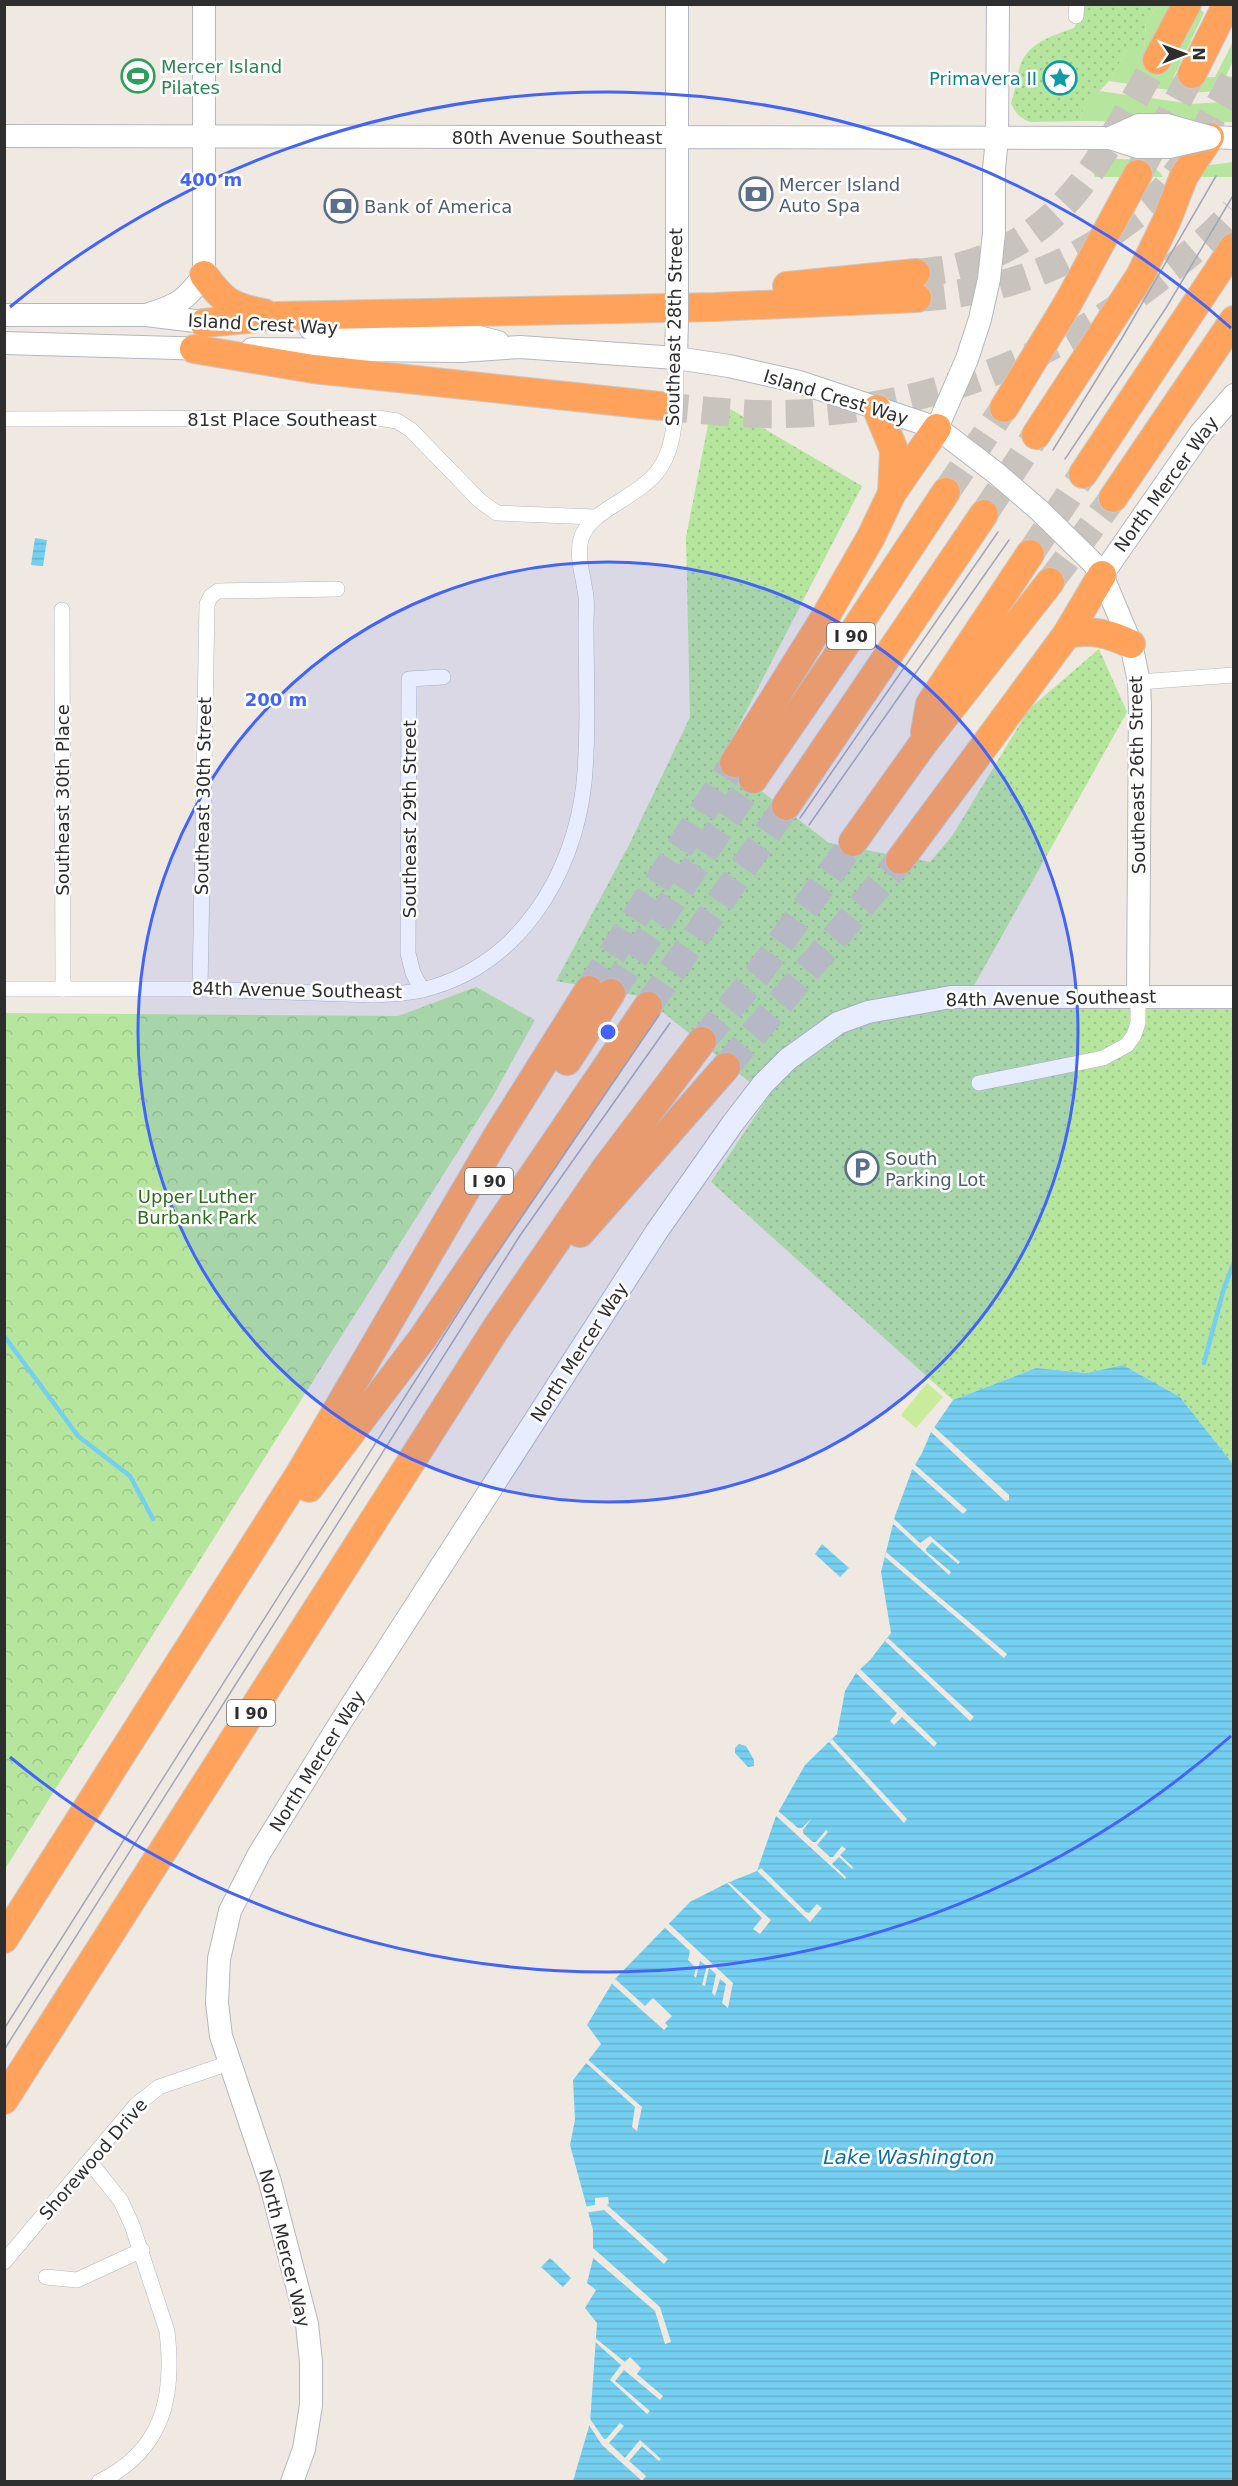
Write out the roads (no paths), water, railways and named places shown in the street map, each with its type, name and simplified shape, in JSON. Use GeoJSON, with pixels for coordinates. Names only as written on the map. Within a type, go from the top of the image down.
{"type":"FeatureCollection","features":[{"type":"Feature","properties":{"kind":"highway"},"geometry":{"type":"LineString","coordinates":[[1157,60],[1187,4]]}},
{"type":"Feature","properties":{"kind":"highway"},"geometry":{"type":"LineString","coordinates":[[1192,74],[1227,4]]}},
{"type":"Feature","properties":{"kind":"highway"},"geometry":{"type":"LineString","coordinates":[[1036,435],[1140,276],[1167,220],[1184,176],[1222,137]]}},
{"type":"Feature","properties":{"kind":"highway"},"geometry":{"type":"LineString","coordinates":[[1004,408],[1068,303],[1138,174]]}},
{"type":"Feature","properties":{"kind":"highway"},"geometry":{"type":"LineString","coordinates":[[1083,474],[1233,247]]}},
{"type":"Feature","properties":{"kind":"highway"},"geometry":{"type":"LineString","coordinates":[[204,274],[225,299],[240,309],[278,316],[499,310],[917,286]]}},
{"type":"Feature","properties":{"kind":"highway"},"geometry":{"type":"LineString","coordinates":[[199,336],[278,316]]}},
{"type":"Feature","properties":{"kind":"highway"},"geometry":{"type":"LineString","coordinates":[[1113,498],[1233,320]]}},
{"type":"Feature","properties":{"kind":"highway"},"geometry":{"type":"LineString","coordinates":[[199,336],[313,369],[660,406]]}},
{"type":"Feature","properties":{"kind":"highway"},"geometry":{"type":"LineString","coordinates":[[877,409],[894,450],[892,493]]}},
{"type":"Feature","properties":{"kind":"highway"},"geometry":{"type":"LineString","coordinates":[[892,493],[937,428]]}},
{"type":"Feature","properties":{"kind":"highway","name":"I 90"},"geometry":{"type":"LineString","coordinates":[[892,493],[871,537],[824,619],[743,771],[841,651],[946,492]]}},
{"type":"Feature","properties":{"kind":"highway"},"geometry":{"type":"LineString","coordinates":[[786,806],[984,514]]}},
{"type":"Feature","properties":{"kind":"highway"},"geometry":{"type":"LineString","coordinates":[[922,745],[930,704],[1030,554]]}},
{"type":"Feature","properties":{"kind":"highway"},"geometry":{"type":"LineString","coordinates":[[900,860],[1067,634],[1102,575]]}},
{"type":"Feature","properties":{"kind":"highway"},"geometry":{"type":"LineString","coordinates":[[853,842],[922,745],[1050,582]]}},
{"type":"Feature","properties":{"kind":"highway"},"geometry":{"type":"LineString","coordinates":[[1067,634],[1091,630],[1112,635],[1131,644]]}},
{"type":"Feature","properties":{"kind":"highway"},"geometry":{"type":"LineString","coordinates":[[4,1939],[211,1616],[364,1367],[495,1140],[600,992]]}},
{"type":"Feature","properties":{"kind":"highway"},"geometry":{"type":"LineString","coordinates":[[211,1616],[422,1339],[648,1006]]}},
{"type":"Feature","properties":{"kind":"highway","name":"I 90"},"geometry":{"type":"LineString","coordinates":[[4,2100],[497,1327],[606,1168],[702,1041]]}},
{"type":"Feature","properties":{"kind":"highway"},"geometry":{"type":"LineString","coordinates":[[497,1327],[726,1067]]}},
{"type":"Feature","properties":{"kind":"street"},"geometry":{"type":"LineString","coordinates":[[146,315],[175,306],[193,289],[204,274],[204,4]]}},
{"type":"Feature","properties":{"kind":"street","name":"Southeast 28th Street"},"geometry":{"type":"LineString","coordinates":[[594,517],[642,488],[660,468],[673,431],[676,358],[677,4]]}},
{"type":"Feature","properties":{"kind":"street"},"geometry":{"type":"LineString","coordinates":[[937,428],[967,359],[980,319],[989,279],[994,233],[998,4]]}},
{"type":"Feature","properties":{"kind":"street","name":"80th Avenue Southeast"},"geometry":{"type":"LineString","coordinates":[[4,136],[1100,138],[1139,125],[1167,125],[1222,137]]}},
{"type":"Feature","properties":{"kind":"street","name":"Island Crest Way"},"geometry":{"type":"LineString","coordinates":[[4,315],[146,315],[199,336]]}},
{"type":"Feature","properties":{"kind":"street","name":"Island Crest Way"},"geometry":{"type":"LineString","coordinates":[[4,343],[199,336],[461,351],[520,347],[676,358],[799,382],[937,428]]}},
{"type":"Feature","properties":{"kind":"street","name":"North Mercer Way"},"geometry":{"type":"LineString","coordinates":[[1102,575],[1200,434],[1233,395]]}},
{"type":"Feature","properties":{"kind":"street","name":"81st Place Southeast"},"geometry":{"type":"LineString","coordinates":[[4,419],[378,418],[397,421],[411,430],[480,501],[497,513],[594,517]]}},
{"type":"Feature","properties":{"kind":"street","name":"Southeast 26th Street"},"geometry":{"type":"LineString","coordinates":[[937,428],[996,473],[1039,510],[1093,563],[1102,575],[1131,644],[1139,682],[1138,1023],[1134,1035],[1128,1045],[1103,1058],[979,1083]]}},
{"type":"Feature","properties":{"kind":"street","name":"84th Avenue Southeast"},"geometry":{"type":"LineString","coordinates":[[4,989],[200,989],[373,995],[422,990],[470,972],[506,947],[527,926],[551,891],[563,865],[575,829],[584,786],[586,598],[580,550],[584,530],[594,517]]}},
{"type":"Feature","properties":{"kind":"street","name":"Southeast 30th Street"},"geometry":{"type":"LineString","coordinates":[[200,989],[207,604],[211,596],[218,591],[338,589]]}},
{"type":"Feature","properties":{"kind":"street","name":"Southeast 30th Place"},"geometry":{"type":"LineString","coordinates":[[62,610],[63,989]]}},
{"type":"Feature","properties":{"kind":"street"},"geometry":{"type":"LineString","coordinates":[[1139,682],[1233,675]]}},
{"type":"Feature","properties":{"kind":"street","name":"Southeast 29th Street"},"geometry":{"type":"LineString","coordinates":[[422,990],[413,973],[408,952],[409,679],[443,677]]}},
{"type":"Feature","properties":{"kind":"street","name":"84th Avenue Southeast"},"geometry":{"type":"LineString","coordinates":[[733,1123],[763,1084],[788,1059],[838,1023],[868,1012],[951,997],[1233,997]]}},
{"type":"Feature","properties":{"kind":"street","name":"North Mercer Way"},"geometry":{"type":"LineString","coordinates":[[292,2481],[304,2449],[311,2405],[311,2362],[307,2324],[270,2181],[221,2036],[217,2003],[219,1959],[230,1911],[259,1854],[342,1720],[657,1231],[733,1123]]}},
{"type":"Feature","properties":{"kind":"street","name":"Shorewood Drive"},"geometry":{"type":"LineString","coordinates":[[4,2262],[136,2105],[159,2087],[229,2063]]}},
{"type":"Feature","properties":{"kind":"street"},"geometry":{"type":"LineString","coordinates":[[89,2161],[121,2201],[142,2250],[167,2331],[170,2366],[166,2395],[155,2434],[142,2451],[121,2471],[99,2481]]}},
{"type":"Feature","properties":{"kind":"street"},"geometry":{"type":"LineString","coordinates":[[46,2277],[77,2280],[142,2250]]}},
{"type":"Feature","properties":{"kind":"water"},"geometry":{"type":"Polygon","coordinates":[[[35,538],[47,540],[43,566],[31,565],[35,538]]]}},
{"type":"Feature","properties":{"kind":"water","name":"Lake Washington"},"geometry":{"type":"Polygon","coordinates":[[[1123,1365],[1180,1397],[1233,1464],[1233,2481],[573,2481],[590,2423],[597,2323],[585,2308],[596,2290],[587,2283],[593,2259],[593,2230],[570,2145],[575,2120],[573,2080],[601,2044],[587,2025],[614,1980],[690,1902],[757,1871],[776,1816],[805,1765],[837,1734],[845,1691],[856,1673],[870,1660],[891,1633],[881,1572],[895,1516],[912,1470],[931,1432],[953,1400],[1036,1368],[1087,1373],[1123,1365]]]}},
{"type":"Feature","properties":{"kind":"water"},"geometry":{"type":"Polygon","coordinates":[[[822,1544],[849,1568],[840,1577],[815,1554],[822,1544]]]}},
{"type":"Feature","properties":{"kind":"water"},"geometry":{"type":"Polygon","coordinates":[[[739,1744],[746,1746],[754,1760],[754,1766],[748,1767],[735,1753],[735,1748],[739,1744]]]}},
{"type":"Feature","properties":{"kind":"water"},"geometry":{"type":"Polygon","coordinates":[[[550,2258],[571,2278],[563,2287],[541,2267],[550,2258]]]}},
{"type":"Feature","properties":{"kind":"waterway"},"geometry":{"type":"LineString","coordinates":[[1204,1363],[1224,1288],[1234,1262]]}},
{"type":"Feature","properties":{"kind":"waterway"},"geometry":{"type":"LineString","coordinates":[[4,1336],[78,1436],[130,1476],[153,1519]]}},
{"type":"Feature","properties":{"kind":"tunnel"},"geometry":{"type":"LineString","coordinates":[[916,273],[961,266],[999,252],[1031,233],[1057,211],[1101,157],[1157,60]]}},
{"type":"Feature","properties":{"kind":"tunnel"},"geometry":{"type":"LineString","coordinates":[[1138,174],[1192,74]]}},
{"type":"Feature","properties":{"kind":"tunnel"},"geometry":{"type":"LineString","coordinates":[[917,298],[973,291],[1027,277],[1052,267],[1102,240],[1141,211],[1166,187],[1194,148],[1234,78]]}},
{"type":"Feature","properties":{"kind":"tunnel"},"geometry":{"type":"LineString","coordinates":[[660,406],[752,414],[834,411],[935,392],[984,376],[1032,356],[1122,305],[1191,253],[1234,211]]}},
{"type":"Feature","properties":{"kind":"tunnel"},"geometry":{"type":"LineString","coordinates":[[946,492],[1004,408]]}},
{"type":"Feature","properties":{"kind":"tunnel"},"geometry":{"type":"LineString","coordinates":[[984,514],[1036,435]]}},
{"type":"Feature","properties":{"kind":"tunnel"},"geometry":{"type":"LineString","coordinates":[[1030,554],[1083,474]]}},
{"type":"Feature","properties":{"kind":"tunnel"},"geometry":{"type":"LineString","coordinates":[[1050,582],[1113,498]]}},
{"type":"Feature","properties":{"kind":"tunnel"},"geometry":{"type":"LineString","coordinates":[[589,990],[734,763]]}},
{"type":"Feature","properties":{"kind":"tunnel"},"geometry":{"type":"LineString","coordinates":[[611,993],[753,779]]}},
{"type":"Feature","properties":{"kind":"tunnel"},"geometry":{"type":"LineString","coordinates":[[648,1006],[786,806]]}},
{"type":"Feature","properties":{"kind":"tunnel"},"geometry":{"type":"LineString","coordinates":[[702,1041],[758,974],[853,842]]}},
{"type":"Feature","properties":{"kind":"tunnel"},"geometry":{"type":"LineString","coordinates":[[726,1067],[900,860]]}},
{"type":"Feature","properties":{"kind":"tram line"},"geometry":{"type":"LineString","coordinates":[[1053,450],[1122,338],[1216,176]]}},
{"type":"Feature","properties":{"kind":"tram line"},"geometry":{"type":"LineString","coordinates":[[1065,459],[1166,308],[1234,194]]}},
{"type":"Feature","properties":{"kind":"tram line"},"geometry":{"type":"LineString","coordinates":[[800,818],[998,532]]}},
{"type":"Feature","properties":{"kind":"tram line"},"geometry":{"type":"LineString","coordinates":[[809,825],[1009,540]]}},
{"type":"Feature","properties":{"kind":"tram line"},"geometry":{"type":"LineString","coordinates":[[4,2029],[486,1269],[659,1015]]}},
{"type":"Feature","properties":{"kind":"tram line"},"geometry":{"type":"LineString","coordinates":[[4,2050],[521,1234],[670,1023]]}},
{"type":"Feature","properties":{"kind":"place","name":"Mercer Island Pilates"},"geometry":{"type":"Point","coordinates":[138,76]}},
{"type":"Feature","properties":{"kind":"place","name":"Primavera II"},"geometry":{"type":"Point","coordinates":[1060,78]}},
{"type":"Feature","properties":{"kind":"place","name":"Mercer Island Auto Spa"},"geometry":{"type":"Point","coordinates":[756,194]}},
{"type":"Feature","properties":{"kind":"place","name":"Bank of America"},"geometry":{"type":"Point","coordinates":[341,206]}},
{"type":"Feature","properties":{"kind":"place","name":"South Parking Lot"},"geometry":{"type":"Point","coordinates":[862,1168]}},
{"type":"Feature","properties":{"kind":"park label","name":"Upper Luther Burbank Park"},"geometry":{"type":"Point","coordinates":[197,1206]}}]}
